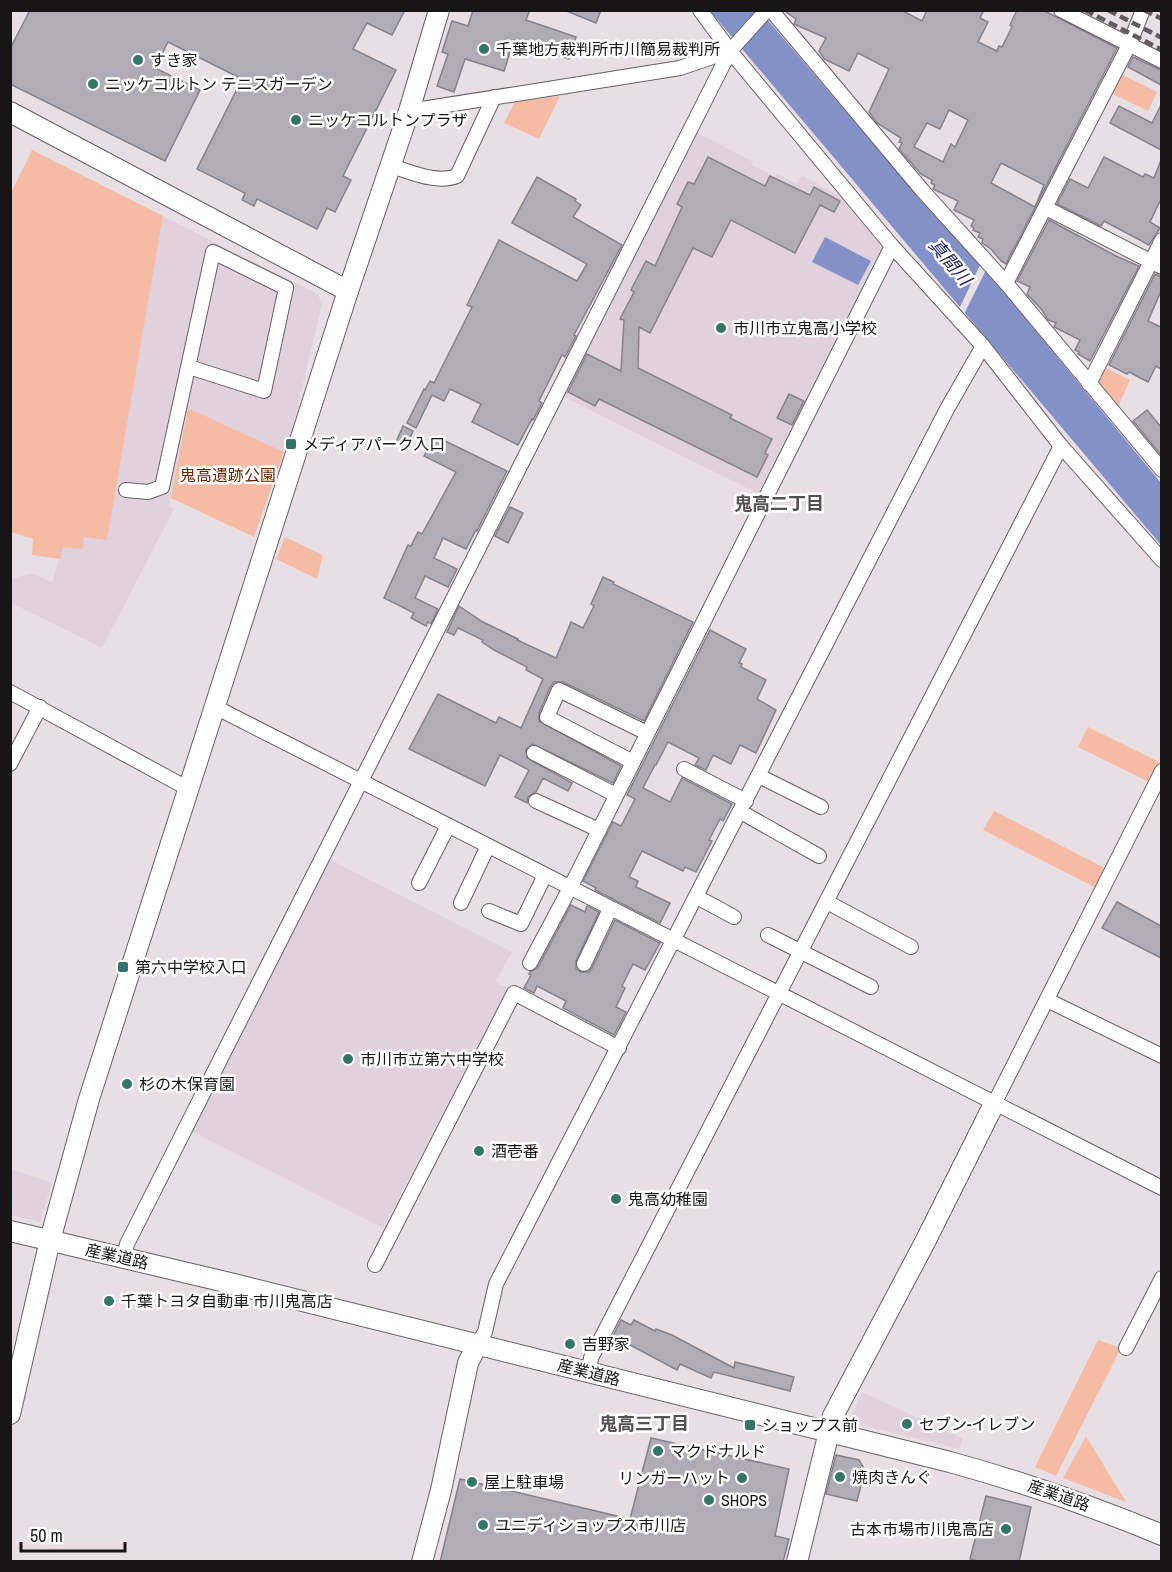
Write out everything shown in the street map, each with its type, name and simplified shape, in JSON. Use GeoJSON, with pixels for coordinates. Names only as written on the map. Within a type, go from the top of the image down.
{"type":"FeatureCollection","features":[{"type":"Feature","properties":{"kind":"street"},"geometry":{"type":"LineString","coordinates":[[10,1414],[50,1240],[89,1099],[187,788],[348,291],[409,111],[439,10]]}},
{"type":"Feature","properties":{"kind":"street"},"geometry":{"type":"LineString","coordinates":[[700,10],[892,246],[983,346],[1061,446],[1161,560]]}},
{"type":"Feature","properties":{"kind":"street"},"geometry":{"type":"LineString","coordinates":[[1061,10],[1161,62]]}},
{"type":"Feature","properties":{"kind":"street"},"geometry":{"type":"LineString","coordinates":[[1006,283],[1129,45],[1143,10]]}},
{"type":"Feature","properties":{"kind":"street"},"geometry":{"type":"LineString","coordinates":[[124,1258],[132,1234],[733,48],[768,11],[922,190],[1006,283],[1161,470]]}},
{"type":"Feature","properties":{"kind":"street"},"geometry":{"type":"LineString","coordinates":[[409,111],[680,68],[733,48]]}},
{"type":"Feature","properties":{"kind":"street"},"geometry":{"type":"LineString","coordinates":[[391,166],[438,179],[447,180],[458,176],[494,97]]}},
{"type":"Feature","properties":{"kind":"street"},"geometry":{"type":"LineString","coordinates":[[10,112],[348,291]]}},
{"type":"Feature","properties":{"kind":"street"},"geometry":{"type":"LineString","coordinates":[[1046,208],[1156,265]]}},
{"type":"Feature","properties":{"kind":"street"},"geometry":{"type":"LineString","coordinates":[[1089,384],[1156,265],[1161,240]]}},
{"type":"Feature","properties":{"kind":"street"},"geometry":{"type":"LineString","coordinates":[[530,963],[570,888],[892,246]]}},
{"type":"Feature","properties":{"kind":"street"},"geometry":{"type":"LineString","coordinates":[[126,490],[148,492],[162,488],[213,252],[286,288],[264,391],[189,367]]}},
{"type":"Feature","properties":{"kind":"street"},"geometry":{"type":"LineString","coordinates":[[422,1562],[441,1490],[468,1363],[485,1332],[496,1284],[947,409],[983,346]]}},
{"type":"Feature","properties":{"kind":"street"},"geometry":{"type":"LineString","coordinates":[[589,1372],[591,1358],[1061,446]]}},
{"type":"Feature","properties":{"kind":"street"},"geometry":{"type":"LineString","coordinates":[[633,762],[547,717],[559,690],[647,734]]}},
{"type":"Feature","properties":{"kind":"street"},"geometry":{"type":"LineString","coordinates":[[10,692],[187,788]]}},
{"type":"Feature","properties":{"kind":"street"},"geometry":{"type":"LineString","coordinates":[[10,764],[40,707]]}},
{"type":"Feature","properties":{"kind":"street"},"geometry":{"type":"LineString","coordinates":[[215,707],[1161,1188]]}},
{"type":"Feature","properties":{"kind":"street"},"geometry":{"type":"LineString","coordinates":[[534,753],[616,795]]}},
{"type":"Feature","properties":{"kind":"street"},"geometry":{"type":"LineString","coordinates":[[684,769],[819,856]]}},
{"type":"Feature","properties":{"kind":"street"},"geometry":{"type":"LineString","coordinates":[[797,1562],[832,1416],[925,1242],[1161,771]]}},
{"type":"Feature","properties":{"kind":"street"},"geometry":{"type":"LineString","coordinates":[[759,776],[821,807]]}},
{"type":"Feature","properties":{"kind":"street"},"geometry":{"type":"LineString","coordinates":[[536,801],[599,830]]}},
{"type":"Feature","properties":{"kind":"street"},"geometry":{"type":"LineString","coordinates":[[419,883],[448,826]]}},
{"type":"Feature","properties":{"kind":"street"},"geometry":{"type":"LineString","coordinates":[[461,903],[488,846]]}},
{"type":"Feature","properties":{"kind":"street"},"geometry":{"type":"LineString","coordinates":[[489,911],[520,924],[545,875]]}},
{"type":"Feature","properties":{"kind":"street"},"geometry":{"type":"LineString","coordinates":[[697,897],[734,917]]}},
{"type":"Feature","properties":{"kind":"street"},"geometry":{"type":"LineString","coordinates":[[827,902],[910,947]]}},
{"type":"Feature","properties":{"kind":"street"},"geometry":{"type":"LineString","coordinates":[[584,964],[610,909]]}},
{"type":"Feature","properties":{"kind":"street"},"geometry":{"type":"LineString","coordinates":[[768,935],[871,987]]}},
{"type":"Feature","properties":{"kind":"street"},"geometry":{"type":"LineString","coordinates":[[375,1265],[514,993],[619,1048]]}},
{"type":"Feature","properties":{"kind":"street"},"geometry":{"type":"LineString","coordinates":[[1047,1000],[1161,1056]]}},
{"type":"Feature","properties":{"kind":"street","name":"産業道路"},"geometry":{"type":"LineString","coordinates":[[10,1232],[589,1372],[1012,1479],[1096,1508],[1161,1535]]}},
{"type":"Feature","properties":{"kind":"street"},"geometry":{"type":"LineString","coordinates":[[1126,1348],[1161,1278]]}},
{"type":"Feature","properties":{"kind":"shaded area","name":"市川市立鬼高小学校"},"geometry":{"type":"Polygon","coordinates":[[[696,132],[753,162],[752,165],[775,177],[777,174],[797,184],[802,175],[850,202],[888,247],[763,496],[562,396],[696,132]]]}},
{"type":"Feature","properties":{"kind":"shaded area"},"geometry":{"type":"Polygon","coordinates":[[[163,216],[318,294],[322,304],[291,434],[284,452],[188,408],[169,506],[174,509],[102,648],[11,603],[10,579],[31,573],[52,582],[63,547],[84,537],[107,539],[163,216]]]}},
{"type":"Feature","properties":{"kind":"shaded area","name":"市川市立第六中学校"},"geometry":{"type":"Polygon","coordinates":[[[329,859],[512,952],[495,982],[508,988],[383,1228],[189,1130],[329,859]]]}},
{"type":"Feature","properties":{"kind":"shaded area"},"geometry":{"type":"Polygon","coordinates":[[[11,1169],[52,1183],[40,1222],[11,1215],[11,1169]]]}},
{"type":"Feature","properties":{"kind":"shaded area"},"geometry":{"type":"Polygon","coordinates":[[[862,1392],[963,1439],[959,1449],[849,1422],[862,1392]]]}},
{"type":"Feature","properties":{"kind":"green space"},"geometry":{"type":"Polygon","coordinates":[[[1121,74],[1157,92],[1148,111],[1111,93],[1121,74]]]}},
{"type":"Feature","properties":{"kind":"green space"},"geometry":{"type":"Polygon","coordinates":[[[560,96],[539,139],[504,123],[515,102],[560,96]]]}},
{"type":"Feature","properties":{"kind":"green space"},"geometry":{"type":"Polygon","coordinates":[[[32,150],[163,216],[107,540],[84,537],[83,549],[63,547],[60,559],[32,555],[33,539],[11,532],[11,193],[32,150]]]}},
{"type":"Feature","properties":{"kind":"green space"},"geometry":{"type":"Polygon","coordinates":[[[1102,366],[1130,380],[1116,411],[1092,384],[1102,366]]]}},
{"type":"Feature","properties":{"kind":"green space","name":"鬼高遺跡公園"},"geometry":{"type":"Polygon","coordinates":[[[188,408],[284,452],[254,537],[171,498],[188,408]]]}},
{"type":"Feature","properties":{"kind":"green space"},"geometry":{"type":"Polygon","coordinates":[[[285,537],[323,555],[317,579],[276,559],[285,537]]]}},
{"type":"Feature","properties":{"kind":"green space"},"geometry":{"type":"Polygon","coordinates":[[[1088,727],[1159,762],[1149,782],[1078,747],[1088,727]]]}},
{"type":"Feature","properties":{"kind":"green space"},"geometry":{"type":"Polygon","coordinates":[[[994,811],[1105,868],[1096,888],[983,830],[994,811]]]}},
{"type":"Feature","properties":{"kind":"green space"},"geometry":{"type":"Polygon","coordinates":[[[1098,1340],[1121,1348],[1056,1476],[1035,1467],[1098,1340]]]}},
{"type":"Feature","properties":{"kind":"green space"},"geometry":{"type":"Polygon","coordinates":[[[1086,1436],[1126,1502],[1063,1478],[1086,1436]]]}},
{"type":"Feature","properties":{"kind":"water","name":"真間川"},"geometry":{"type":"Polygon","coordinates":[[[710,11],[760,11],[922,201],[988,273],[1161,483],[1161,545],[710,11]]]}},
{"type":"Feature","properties":{"kind":"water"},"geometry":{"type":"Polygon","coordinates":[[[825,237],[871,261],[858,285],[812,262],[825,237]]]}},
{"type":"Feature","properties":{"kind":"pier"},"geometry":{"type":"Polygon","coordinates":[[[981,263],[986,270],[964,314],[959,309],[981,263]]]}},
{"type":"Feature","properties":{"kind":"building","name":"ニッケコルトンプラザ"},"geometry":{"type":"Polygon","coordinates":[[[30,10],[405,10],[392,35],[367,23],[353,49],[396,70],[343,176],[351,180],[335,212],[327,208],[317,229],[257,199],[254,206],[242,200],[245,193],[197,169],[242,79],[168,42],[155,68],[200,90],[165,161],[10,84],[10,49],[30,10]]]}},
{"type":"Feature","properties":{"kind":"building","name":"千葉地方裁判所市川簡易裁判所"},"geometry":{"type":"Polygon","coordinates":[[[473,10],[530,10],[526,20],[576,37],[569,59],[514,40],[504,71],[465,59],[454,92],[437,86],[448,54],[442,52],[452,21],[468,26],[473,10]]]}},
{"type":"Feature","properties":{"kind":"building"},"geometry":{"type":"Polygon","coordinates":[[[564,10],[601,10],[596,23],[564,10]]]}},
{"type":"Feature","properties":{"kind":"building"},"geometry":{"type":"Polygon","coordinates":[[[783,10],[901,10],[922,21],[927,10],[984,10],[980,18],[988,22],[978,42],[997,51],[999,46],[1002,47],[1012,27],[1010,25],[1017,10],[1043,10],[1117,48],[1006,264],[982,243],[983,239],[978,237],[980,233],[973,230],[971,226],[974,220],[954,210],[958,201],[933,189],[935,185],[931,183],[932,180],[921,174],[899,149],[902,143],[899,142],[901,138],[877,123],[869,112],[889,69],[858,53],[849,71],[824,59],[819,51],[826,38],[794,24],[796,19],[783,10]],[[949,110],[940,129],[927,123],[914,147],[943,162],[951,144],[955,147],[968,120],[949,110]],[[1001,163],[991,183],[1035,207],[1044,185],[1001,163]]]}},
{"type":"Feature","properties":{"kind":"building"},"geometry":{"type":"Polygon","coordinates":[[[1133,57],[1161,70],[1161,85],[1128,67],[1133,57]]]}},
{"type":"Feature","properties":{"kind":"building"},"geometry":{"type":"Polygon","coordinates":[[[1161,105],[1161,150],[1110,123],[1119,106],[1152,123],[1161,105]]]}},
{"type":"Feature","properties":{"kind":"building"},"geometry":{"type":"Polygon","coordinates":[[[708,157],[765,186],[770,176],[810,195],[814,187],[840,201],[834,212],[820,205],[795,253],[731,220],[712,257],[693,248],[650,333],[639,327],[638,368],[732,415],[730,418],[772,439],[765,453],[768,455],[757,477],[599,399],[595,406],[568,392],[587,354],[621,371],[624,320],[620,319],[634,292],[631,290],[646,261],[655,266],[682,207],[677,204],[688,182],[694,184],[708,157]]]}},
{"type":"Feature","properties":{"kind":"building"},"geometry":{"type":"Polygon","coordinates":[[[1104,157],[1143,177],[1145,174],[1154,178],[1161,160],[1161,199],[1150,222],[1160,228],[1149,245],[1104,221],[1101,226],[1057,204],[1070,179],[1088,188],[1104,157]]]}},
{"type":"Feature","properties":{"kind":"building"},"geometry":{"type":"Polygon","coordinates":[[[537,177],[576,199],[575,201],[581,205],[573,217],[622,245],[574,335],[576,336],[565,357],[562,355],[539,401],[542,403],[518,445],[472,422],[481,404],[450,389],[444,401],[432,395],[416,428],[407,423],[424,389],[430,381],[434,383],[472,307],[467,305],[499,240],[577,281],[587,264],[512,223],[537,177]]]}},
{"type":"Feature","properties":{"kind":"building"},"geometry":{"type":"Polygon","coordinates":[[[1049,220],[1139,266],[1090,361],[1075,350],[1080,340],[1054,327],[1056,323],[1048,320],[1027,294],[1030,287],[1017,281],[1049,220]]]}},
{"type":"Feature","properties":{"kind":"building"},"geometry":{"type":"Polygon","coordinates":[[[1155,274],[1161,277],[1161,291],[1148,321],[1161,327],[1161,369],[1156,366],[1148,382],[1109,365],[1155,274]]]}},
{"type":"Feature","properties":{"kind":"building"},"geometry":{"type":"Polygon","coordinates":[[[789,394],[804,401],[792,425],[777,418],[789,394]]]}},
{"type":"Feature","properties":{"kind":"building"},"geometry":{"type":"Polygon","coordinates":[[[1147,410],[1161,427],[1161,455],[1133,421],[1147,410]]]}},
{"type":"Feature","properties":{"kind":"building"},"geometry":{"type":"Polygon","coordinates":[[[403,426],[413,431],[406,447],[396,442],[403,426]]]}},
{"type":"Feature","properties":{"kind":"building"},"geometry":{"type":"Polygon","coordinates":[[[435,436],[507,471],[466,549],[443,538],[434,558],[457,569],[448,587],[425,576],[415,598],[438,609],[431,624],[428,622],[426,626],[411,618],[414,613],[384,598],[408,545],[411,546],[418,532],[422,534],[456,472],[424,456],[435,436]]]}},
{"type":"Feature","properties":{"kind":"building"},"geometry":{"type":"Polygon","coordinates":[[[510,507],[523,513],[508,543],[495,536],[510,507]]]}},
{"type":"Feature","properties":{"kind":"building"},"geometry":{"type":"Polygon","coordinates":[[[603,577],[693,622],[644,721],[563,682],[554,682],[551,686],[539,713],[539,721],[621,766],[613,783],[533,744],[526,749],[527,758],[572,783],[568,791],[543,778],[536,792],[528,797],[527,803],[515,797],[529,770],[500,755],[485,786],[409,749],[438,694],[496,723],[499,717],[521,728],[543,679],[526,670],[527,667],[494,650],[482,642],[483,640],[458,628],[454,635],[447,632],[459,606],[483,622],[556,658],[571,622],[583,628],[594,606],[591,604],[603,577]]]}},
{"type":"Feature","properties":{"kind":"building"},"geometry":{"type":"Polygon","coordinates":[[[710,630],[746,649],[739,663],[742,664],[741,667],[766,680],[757,699],[776,710],[756,753],[740,745],[731,764],[713,755],[706,770],[695,765],[699,758],[668,742],[655,765],[643,788],[670,802],[682,778],[732,804],[723,821],[720,819],[696,872],[685,867],[683,871],[642,851],[629,877],[638,881],[636,887],[670,903],[660,923],[595,890],[596,888],[583,881],[613,822],[621,826],[635,799],[627,795],[710,630]]]}},
{"type":"Feature","properties":{"kind":"building"},"geometry":{"type":"Polygon","coordinates":[[[1117,902],[1161,926],[1161,958],[1102,928],[1117,902]]]}},
{"type":"Feature","properties":{"kind":"building"},"geometry":{"type":"Polygon","coordinates":[[[571,905],[585,912],[587,906],[599,912],[576,961],[576,969],[581,972],[589,972],[592,968],[615,920],[660,943],[645,970],[633,964],[622,986],[625,988],[616,1007],[626,1012],[614,1035],[563,1008],[566,1001],[537,986],[534,993],[524,988],[531,975],[530,972],[538,967],[571,905]]]}},
{"type":"Feature","properties":{"kind":"building"},"geometry":{"type":"Polygon","coordinates":[[[621,1320],[631,1325],[634,1320],[655,1331],[656,1329],[672,1335],[734,1368],[735,1362],[794,1377],[790,1391],[714,1372],[711,1378],[680,1364],[677,1370],[613,1336],[621,1320]]]}},
{"type":"Feature","properties":{"kind":"building","name":"SHOPS"},"geometry":{"type":"Polygon","coordinates":[[[651,1438],[789,1469],[775,1536],[789,1539],[783,1562],[440,1562],[460,1479],[630,1519],[651,1438]]]}},
{"type":"Feature","properties":{"kind":"building"},"geometry":{"type":"Polygon","coordinates":[[[836,1455],[859,1460],[865,1470],[857,1501],[826,1494],[836,1455]]]}},
{"type":"Feature","properties":{"kind":"building"},"geometry":{"type":"Polygon","coordinates":[[[986,1496],[1031,1507],[1019,1562],[981,1562],[970,1559],[986,1496]]]}},
{"type":"Feature","properties":{"kind":"railway"},"geometry":{"type":"LineString","coordinates":[[1085,10],[1162,50]]}},
{"type":"Feature","properties":{"kind":"railway"},"geometry":{"type":"LineString","coordinates":[[1108,10],[1162,38]]}},
{"type":"Feature","properties":{"kind":"railway"},"geometry":{"type":"LineString","coordinates":[[1144,10],[1162,19]]}},
{"type":"Feature","properties":{"kind":"place","name":"千葉地方裁判所市川簡易裁判所"},"geometry":{"type":"Point","coordinates":[484,49]}},
{"type":"Feature","properties":{"kind":"place","name":"すき家"},"geometry":{"type":"Point","coordinates":[138,60]}},
{"type":"Feature","properties":{"kind":"place","name":"ニッケコルトン テニスガーデン"},"geometry":{"type":"Point","coordinates":[93,84]}},
{"type":"Feature","properties":{"kind":"place","name":"ニッケコルトンプラザ"},"geometry":{"type":"Point","coordinates":[296,120]}},
{"type":"Feature","properties":{"kind":"place","name":"市川市立鬼高小学校"},"geometry":{"type":"Point","coordinates":[721,328]}},
{"type":"Feature","properties":{"kind":"place","name":"メディアパーク入口"},"geometry":{"type":"Point","coordinates":[291,444]}},
{"type":"Feature","properties":{"kind":"place","name":"第六中学校入口"},"geometry":{"type":"Point","coordinates":[123,967]}},
{"type":"Feature","properties":{"kind":"place","name":"市川市立第六中学校"},"geometry":{"type":"Point","coordinates":[348,1059]}},
{"type":"Feature","properties":{"kind":"place","name":"杉の木保育園"},"geometry":{"type":"Point","coordinates":[127,1084]}},
{"type":"Feature","properties":{"kind":"place","name":"酒壱番"},"geometry":{"type":"Point","coordinates":[479,1151]}},
{"type":"Feature","properties":{"kind":"place","name":"鬼高幼稚園"},"geometry":{"type":"Point","coordinates":[616,1199]}},
{"type":"Feature","properties":{"kind":"place","name":"千葉トヨタ自動車 市川鬼高店"},"geometry":{"type":"Point","coordinates":[109,1301]}},
{"type":"Feature","properties":{"kind":"place","name":"吉野家"},"geometry":{"type":"Point","coordinates":[570,1344]}},
{"type":"Feature","properties":{"kind":"place","name":"セブン-イレブン"},"geometry":{"type":"Point","coordinates":[907,1424]}},
{"type":"Feature","properties":{"kind":"place","name":"ショップス前"},"geometry":{"type":"Point","coordinates":[750,1425]}},
{"type":"Feature","properties":{"kind":"place","name":"マクドナルド"},"geometry":{"type":"Point","coordinates":[658,1451]}},
{"type":"Feature","properties":{"kind":"place","name":"焼肉きんぐ"},"geometry":{"type":"Point","coordinates":[840,1477]}},
{"type":"Feature","properties":{"kind":"place","name":"リンガーハット"},"geometry":{"type":"Point","coordinates":[742,1478]}},
{"type":"Feature","properties":{"kind":"place","name":"屋上駐車場"},"geometry":{"type":"Point","coordinates":[472,1482]}},
{"type":"Feature","properties":{"kind":"place","name":"SHOPS"},"geometry":{"type":"Point","coordinates":[709,1500]}},
{"type":"Feature","properties":{"kind":"place","name":"ユニディショップス市川店"},"geometry":{"type":"Point","coordinates":[483,1525]}},
{"type":"Feature","properties":{"kind":"place","name":"古本市場市川鬼高店"},"geometry":{"type":"Point","coordinates":[1006,1529]}},
{"type":"Feature","properties":{"kind":"district","name":"鬼高二丁目"},"geometry":{"type":"Point","coordinates":[779,504]}},
{"type":"Feature","properties":{"kind":"district","name":"鬼高三丁目"},"geometry":{"type":"Point","coordinates":[644,1424]}}]}
